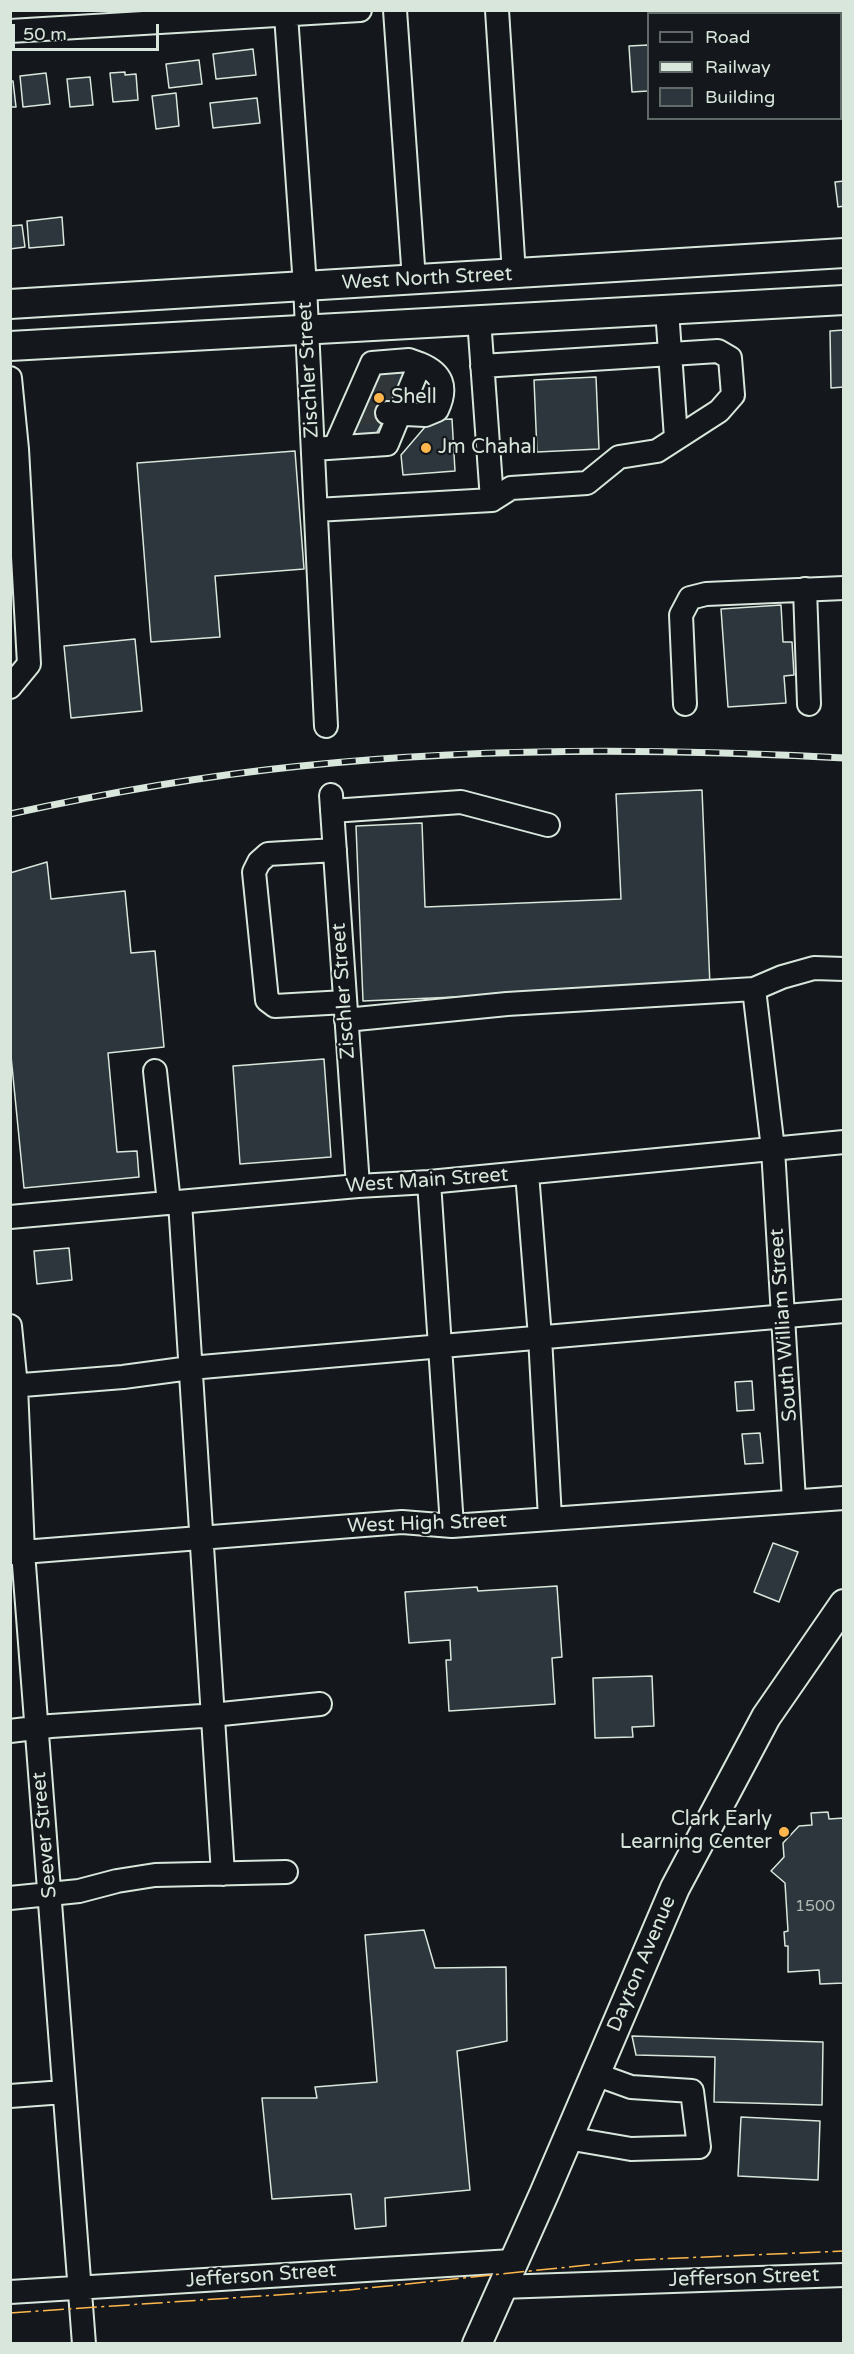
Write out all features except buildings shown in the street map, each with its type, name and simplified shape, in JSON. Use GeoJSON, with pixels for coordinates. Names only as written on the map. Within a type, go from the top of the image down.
{"type":"FeatureCollection","features":[{"type":"Feature","properties":{"kind":"main road","name":"West North Street"},"geometry":{"type":"LineString","coordinates":[[10,303],[843,253]]}},
{"type":"Feature","properties":{"kind":"main road"},"geometry":{"type":"LineString","coordinates":[[10,346],[843,300]]}},
{"type":"Feature","properties":{"kind":"main road","name":"Dayton Avenue"},"geometry":{"type":"LineString","coordinates":[[477,2343],[675,1888],[766,1717],[843,1604]]}},
{"type":"Feature","properties":{"kind":"street"},"geometry":{"type":"LineString","coordinates":[[20,24],[360,10]]}},
{"type":"Feature","properties":{"kind":"street"},"geometry":{"type":"LineString","coordinates":[[395,10],[414,280]]}},
{"type":"Feature","properties":{"kind":"street"},"geometry":{"type":"LineString","coordinates":[[497,10],[514,274]]}},
{"type":"Feature","properties":{"kind":"street","name":"Zischler Street"},"geometry":{"type":"LineString","coordinates":[[283,14],[307,328],[324,448],[316,510],[326,726]]}},
{"type":"Feature","properties":{"kind":"street"},"geometry":{"type":"LineString","coordinates":[[667,310],[662,355],[676,438]]}},
{"type":"Feature","properties":{"kind":"street"},"geometry":{"type":"LineString","coordinates":[[479,319],[492,500]]}},
{"type":"Feature","properties":{"kind":"street"},"geometry":{"type":"LineString","coordinates":[[324,448],[387,444],[393,413],[414,362],[409,323]]}},
{"type":"Feature","properties":{"kind":"street"},"geometry":{"type":"LineString","coordinates":[[316,510],[492,500],[511,488],[587,483],[619,457],[657,451],[719,411],[733,396],[730,358],[718,351],[482,366]]}},
{"type":"Feature","properties":{"kind":"street"},"geometry":{"type":"LineString","coordinates":[[324,448],[354,413],[367,388],[372,363],[414,362],[435,372],[441,382],[442,393],[437,410],[425,415],[393,413]]}},
{"type":"Feature","properties":{"kind":"street"},"geometry":{"type":"LineString","coordinates":[[10,378],[17,449],[29,664],[10,687]]}},
{"type":"Feature","properties":{"kind":"street"},"geometry":{"type":"LineString","coordinates":[[685,704],[681,615],[690,598],[706,594],[843,588]]}},
{"type":"Feature","properties":{"kind":"street"},"geometry":{"type":"LineString","coordinates":[[805,589],[808,704]]}},
{"type":"Feature","properties":{"kind":"street","name":"Zischler Street"},"geometry":{"type":"LineString","coordinates":[[358,1186],[331,803],[461,802],[548,825]]}},
{"type":"Feature","properties":{"kind":"street"},"geometry":{"type":"LineString","coordinates":[[335,850],[268,854],[259,862],[254,872],[267,1000],[275,1006],[346,1011],[754,989],[782,977],[814,968],[843,969]]}},
{"type":"Feature","properties":{"kind":"street","name":"South William Street"},"geometry":{"type":"LineString","coordinates":[[754,989],[773,1149],[795,1501]]}},
{"type":"Feature","properties":{"kind":"street"},"geometry":{"type":"LineString","coordinates":[[155,1071],[175,1203],[191,1357],[223,1874]]}},
{"type":"Feature","properties":{"kind":"street","name":"West Main Street"},"geometry":{"type":"LineString","coordinates":[[10,1217],[358,1186],[429,1182],[843,1143]]}},
{"type":"Feature","properties":{"kind":"street"},"geometry":{"type":"LineString","coordinates":[[527,1173],[540,1337],[550,1518]]}},
{"type":"Feature","properties":{"kind":"street"},"geometry":{"type":"LineString","coordinates":[[429,1182],[452,1526]]}},
{"type":"Feature","properties":{"kind":"street"},"geometry":{"type":"LineString","coordinates":[[13,1386],[123,1377],[190,1368],[843,1311]]}},
{"type":"Feature","properties":{"kind":"street","name":"Seever Street"},"geometry":{"type":"LineString","coordinates":[[10,1326],[17,1553],[37,1728],[84,2343]]}},
{"type":"Feature","properties":{"kind":"street","name":"West High Street"},"geometry":{"type":"LineString","coordinates":[[17,1553],[402,1522],[452,1526],[843,1498]]}},
{"type":"Feature","properties":{"kind":"street"},"geometry":{"type":"LineString","coordinates":[[10,1731],[320,1704]]}},
{"type":"Feature","properties":{"kind":"street"},"geometry":{"type":"LineString","coordinates":[[10,1898],[79,1891],[117,1881],[155,1875],[286,1872]]}},
{"type":"Feature","properties":{"kind":"street"},"geometry":{"type":"LineString","coordinates":[[567,2138],[631,2149],[699,2147],[692,2091],[631,2087],[595,2074]]}},
{"type":"Feature","properties":{"kind":"street"},"geometry":{"type":"LineString","coordinates":[[10,2096],[64,2092]]}},
{"type":"Feature","properties":{"kind":"street","name":"Jefferson Street"},"geometry":{"type":"LineString","coordinates":[[10,2292],[512,2261]]}},
{"type":"Feature","properties":{"kind":"street","name":"Jefferson Street"},"geometry":{"type":"LineString","coordinates":[[501,2287],[843,2275]]}},
{"type":"Feature","properties":{"kind":"tunnel"},"geometry":{"type":"LineString","coordinates":[[372,388],[401,388]]}},
{"type":"Feature","properties":{"kind":"tunnel"},"geometry":{"type":"LineString","coordinates":[[359,413],[387,413]]}},
{"type":"Feature","properties":{"kind":"railway"},"geometry":{"type":"LineString","coordinates":[[10,814],[191,780],[301,766],[436,755],[640,751],[844,758]]}},
{"type":"Feature","properties":{"kind":"power"},"geometry":{"type":"LineString","coordinates":[[10,2313],[349,2290],[635,2260],[844,2251]]}},
{"type":"Feature","properties":{"kind":"place","name":"Shell"},"geometry":{"type":"Point","coordinates":[379,398]}},
{"type":"Feature","properties":{"kind":"place","name":"Jm Chahal"},"geometry":{"type":"Point","coordinates":[426,448]}},
{"type":"Feature","properties":{"kind":"place","name":"Clark Early Learning Center"},"geometry":{"type":"Point","coordinates":[784,1832]}}]}
